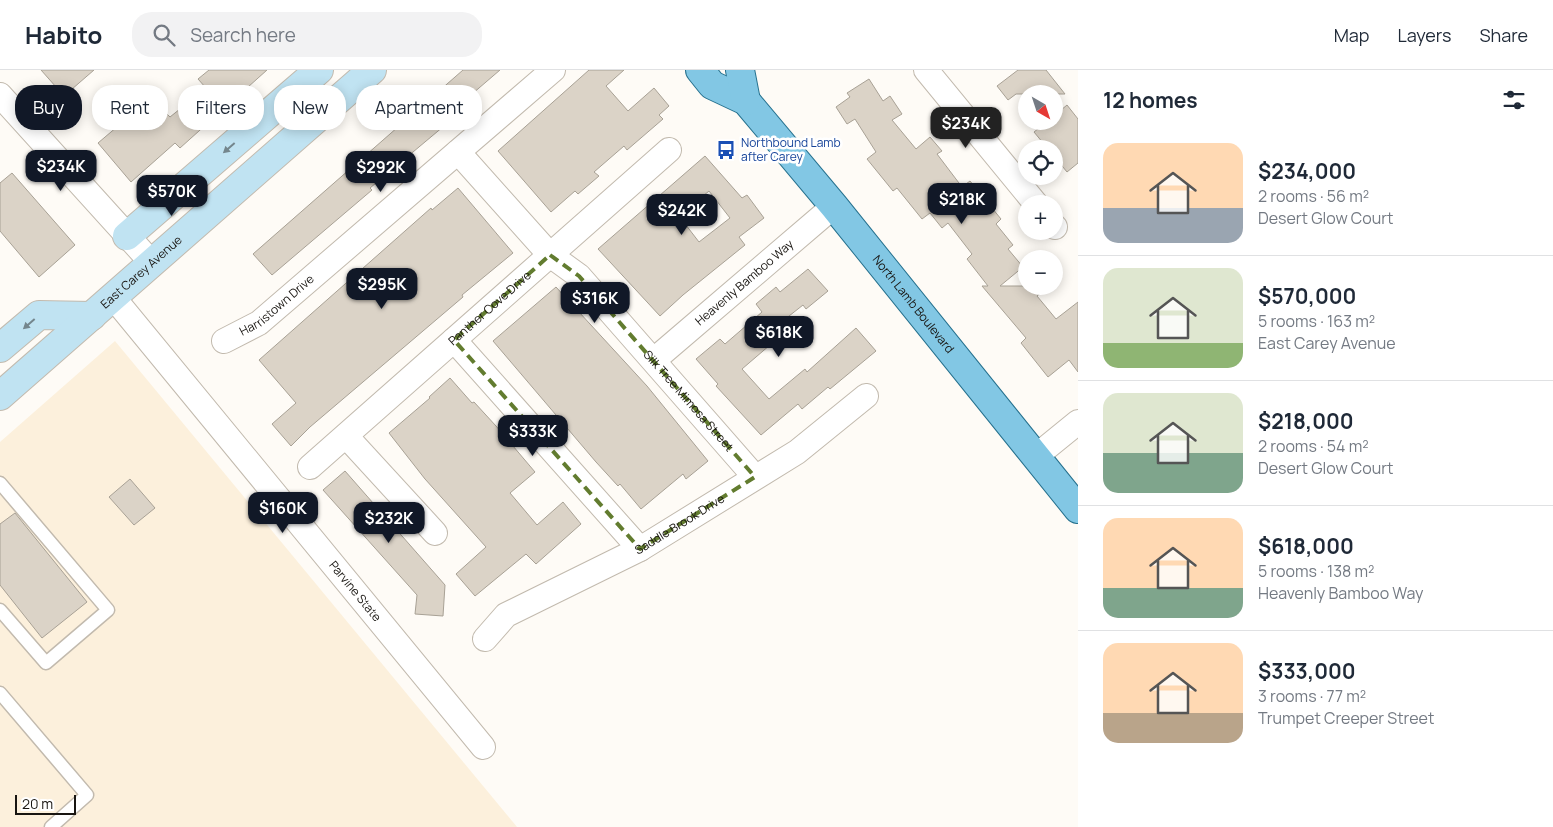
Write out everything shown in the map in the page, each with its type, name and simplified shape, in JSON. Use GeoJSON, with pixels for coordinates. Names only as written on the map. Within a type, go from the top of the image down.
{"type":"FeatureCollection","features":[{"type":"Feature","properties":{"kind":"main road"},"geometry":{"type":"LineString","coordinates":[[301,85],[319,70]]}},
{"type":"Feature","properties":{"kind":"main road","name":"East Carey Avenue"},"geometry":{"type":"LineString","coordinates":[[346,93],[372,70]]}},
{"type":"Feature","properties":{"kind":"main road","name":"North Lamb Boulevard"},"geometry":{"type":"LineString","coordinates":[[700,70],[712,85],[746,101],[834,206],[1078,509]]}},
{"type":"Feature","properties":{"kind":"main road","name":"North Lamb Boulevard"},"geometry":{"type":"LineString","coordinates":[[740,70],[746,101]]}},
{"type":"Feature","properties":{"kind":"main road"},"geometry":{"type":"LineString","coordinates":[[127,236],[274,108]]}},
{"type":"Feature","properties":{"kind":"main road","name":"East Carey Avenue"},"geometry":{"type":"LineString","coordinates":[[0,396],[304,130]]}},
{"type":"Feature","properties":{"kind":"main road"},"geometry":{"type":"LineString","coordinates":[[0,348],[39,315],[92,316]]}},
{"type":"Feature","properties":{"kind":"street","name":"Harristown Drive"},"geometry":{"type":"LineString","coordinates":[[224,341],[259,323],[554,70]]}},
{"type":"Feature","properties":{"kind":"street"},"geometry":{"type":"LineString","coordinates":[[926,70],[1029,195]]}},
{"type":"Feature","properties":{"kind":"street"},"geometry":{"type":"LineString","coordinates":[[0,95],[152,263]]}},
{"type":"Feature","properties":{"kind":"street","name":"Panther Cove Drive"},"geometry":{"type":"LineString","coordinates":[[310,467],[669,150]]}},
{"type":"Feature","properties":{"kind":"street","name":"Silk Tree Mimosa Street"},"geometry":{"type":"LineString","coordinates":[[458,152],[550,256],[579,276],[755,477]]}},
{"type":"Feature","properties":{"kind":"street","name":"Heavenly Bamboo Way"},"geometry":{"type":"LineString","coordinates":[[654,360],[834,206]]}},
{"type":"Feature","properties":{"kind":"street","name":"Parvine State"},"geometry":{"type":"LineString","coordinates":[[114,297],[483,747]]}},
{"type":"Feature","properties":{"kind":"street"},"geometry":{"type":"LineString","coordinates":[[454,340],[640,549]]}},
{"type":"Feature","properties":{"kind":"street","name":"Saddle Brook Drive"},"geometry":{"type":"LineString","coordinates":[[485,639],[506,615],[640,549],[796,452],[866,396]]}},
{"type":"Feature","properties":{"kind":"street"},"geometry":{"type":"LineString","coordinates":[[1035,456],[1078,422]]}},
{"type":"Feature","properties":{"kind":"street"},"geometry":{"type":"LineString","coordinates":[[346,436],[435,533]]}},
{"type":"Feature","properties":{"kind":"lane"},"geometry":{"type":"LineString","coordinates":[[0,484],[108,610],[46,663],[0,610]]}},
{"type":"Feature","properties":{"kind":"lane"},"geometry":{"type":"LineString","coordinates":[[0,693],[87,795],[50,827]]}},
{"type":"Feature","properties":{"kind":"highlighted area"},"geometry":{"type":"Polygon","coordinates":[[[550,255],[579,276],[755,477],[640,549],[454,340],[550,255]]]}},
{"type":"Feature","properties":{"kind":"shaded area"},"geometry":{"type":"Polygon","coordinates":[[[115,341],[517,827],[0,827],[0,442],[115,341]]]}},
{"type":"Feature","properties":{"kind":"building"},"geometry":{"type":"Polygon","coordinates":[[[41,70],[94,70],[77,85],[54,85],[41,70]]]}},
{"type":"Feature","properties":{"kind":"building"},"geometry":{"type":"Polygon","coordinates":[[[209,70],[267,70],[250,85],[203,85],[198,79],[209,70]]]}},
{"type":"Feature","properties":{"kind":"building"},"geometry":{"type":"Polygon","coordinates":[[[463,70],[500,70],[482,85],[446,85],[463,70]]]}},
{"type":"Feature","properties":{"kind":"building"},"geometry":{"type":"Polygon","coordinates":[[[589,70],[624,70],[606,86],[628,111],[654,88],[669,106],[659,115],[663,119],[627,150],[624,146],[594,172],[599,176],[578,194],[575,191],[551,212],[498,151],[589,70]]]}},
{"type":"Feature","properties":{"kind":"building"},"geometry":{"type":"Polygon","coordinates":[[[1018,70],[1046,70],[1058,85],[1018,85],[1018,94],[1008,100],[997,86],[1018,70]]]}},
{"type":"Feature","properties":{"kind":"building"},"geometry":{"type":"Polygon","coordinates":[[[869,79],[883,101],[890,96],[902,114],[892,120],[916,149],[930,137],[942,151],[937,154],[962,187],[970,181],[1001,219],[996,224],[1013,245],[1008,249],[1018,261],[1018,271],[1000,286],[1018,286],[1018,295],[1038,295],[1037,296],[1056,319],[1078,302],[1078,372],[1069,360],[1048,377],[1021,343],[1026,338],[982,286],[988,286],[967,259],[972,254],[948,223],[942,228],[930,213],[922,219],[897,188],[893,191],[867,159],[876,152],[855,119],[847,124],[836,107],[850,97],[847,93],[869,79]]]}},
{"type":"Feature","properties":{"kind":"building"},"geometry":{"type":"Polygon","coordinates":[[[1067,105],[1078,119],[1078,163],[1067,172],[1063,167],[1063,140],[1041,140],[1034,132],[1037,130],[1063,130],[1063,108],[1067,105]]]}},
{"type":"Feature","properties":{"kind":"building"},"geometry":{"type":"Polygon","coordinates":[[[178,111],[178,130],[200,130],[180,148],[175,143],[131,182],[98,143],[113,130],[168,130],[168,115],[170,117],[178,111]]]}},
{"type":"Feature","properties":{"kind":"building"},"geometry":{"type":"Polygon","coordinates":[[[395,130],[439,130],[370,188],[372,190],[272,275],[253,254],[395,130]]]}},
{"type":"Feature","properties":{"kind":"building"},"geometry":{"type":"Polygon","coordinates":[[[705,156],[742,198],[747,195],[764,218],[739,237],[745,245],[660,316],[598,249],[705,156]],[[709,191],[679,216],[699,242],[730,218],[709,191]]]}},
{"type":"Feature","properties":{"kind":"building"},"geometry":{"type":"Polygon","coordinates":[[[12,173],[75,245],[39,277],[0,231],[0,183],[12,173]]]}},
{"type":"Feature","properties":{"kind":"building"},"geometry":{"type":"Polygon","coordinates":[[[458,188],[513,253],[310,427],[291,446],[272,424],[296,403],[259,360],[431,208],[432,210],[458,188]]]}},
{"type":"Feature","properties":{"kind":"building"},"geometry":{"type":"Polygon","coordinates":[[[808,269],[828,291],[806,309],[803,305],[770,331],[777,339],[742,369],[769,399],[805,369],[807,372],[856,328],[876,351],[830,389],[828,387],[802,409],[798,404],[761,435],[716,386],[718,384],[696,359],[720,339],[725,344],[762,312],[756,304],[776,287],[780,292],[808,269]]]}},
{"type":"Feature","properties":{"kind":"building"},"geometry":{"type":"Polygon","coordinates":[[[556,287],[647,386],[708,461],[686,479],[683,474],[641,509],[620,484],[618,486],[596,462],[493,341],[556,287]]]}},
{"type":"Feature","properties":{"kind":"building"},"geometry":{"type":"Polygon","coordinates":[[[450,378],[496,426],[535,472],[510,493],[537,525],[563,502],[581,524],[536,564],[526,554],[475,596],[456,574],[486,547],[425,479],[389,433],[450,378]]]}},
{"type":"Feature","properties":{"kind":"building"},"geometry":{"type":"Polygon","coordinates":[[[345,471],[445,585],[443,616],[415,614],[417,595],[323,490],[345,471]]]}},
{"type":"Feature","properties":{"kind":"building"},"geometry":{"type":"Polygon","coordinates":[[[130,479],[155,508],[134,525],[109,497],[130,479]]]}},
{"type":"Feature","properties":{"kind":"building"},"geometry":{"type":"Polygon","coordinates":[[[15,513],[87,602],[42,638],[0,585],[0,524],[15,513]]]}},
{"type":"Feature","properties":{"kind":"place","name":"Northbound Lamb after Carey"},"geometry":{"type":"Point","coordinates":[726,150]}}]}
